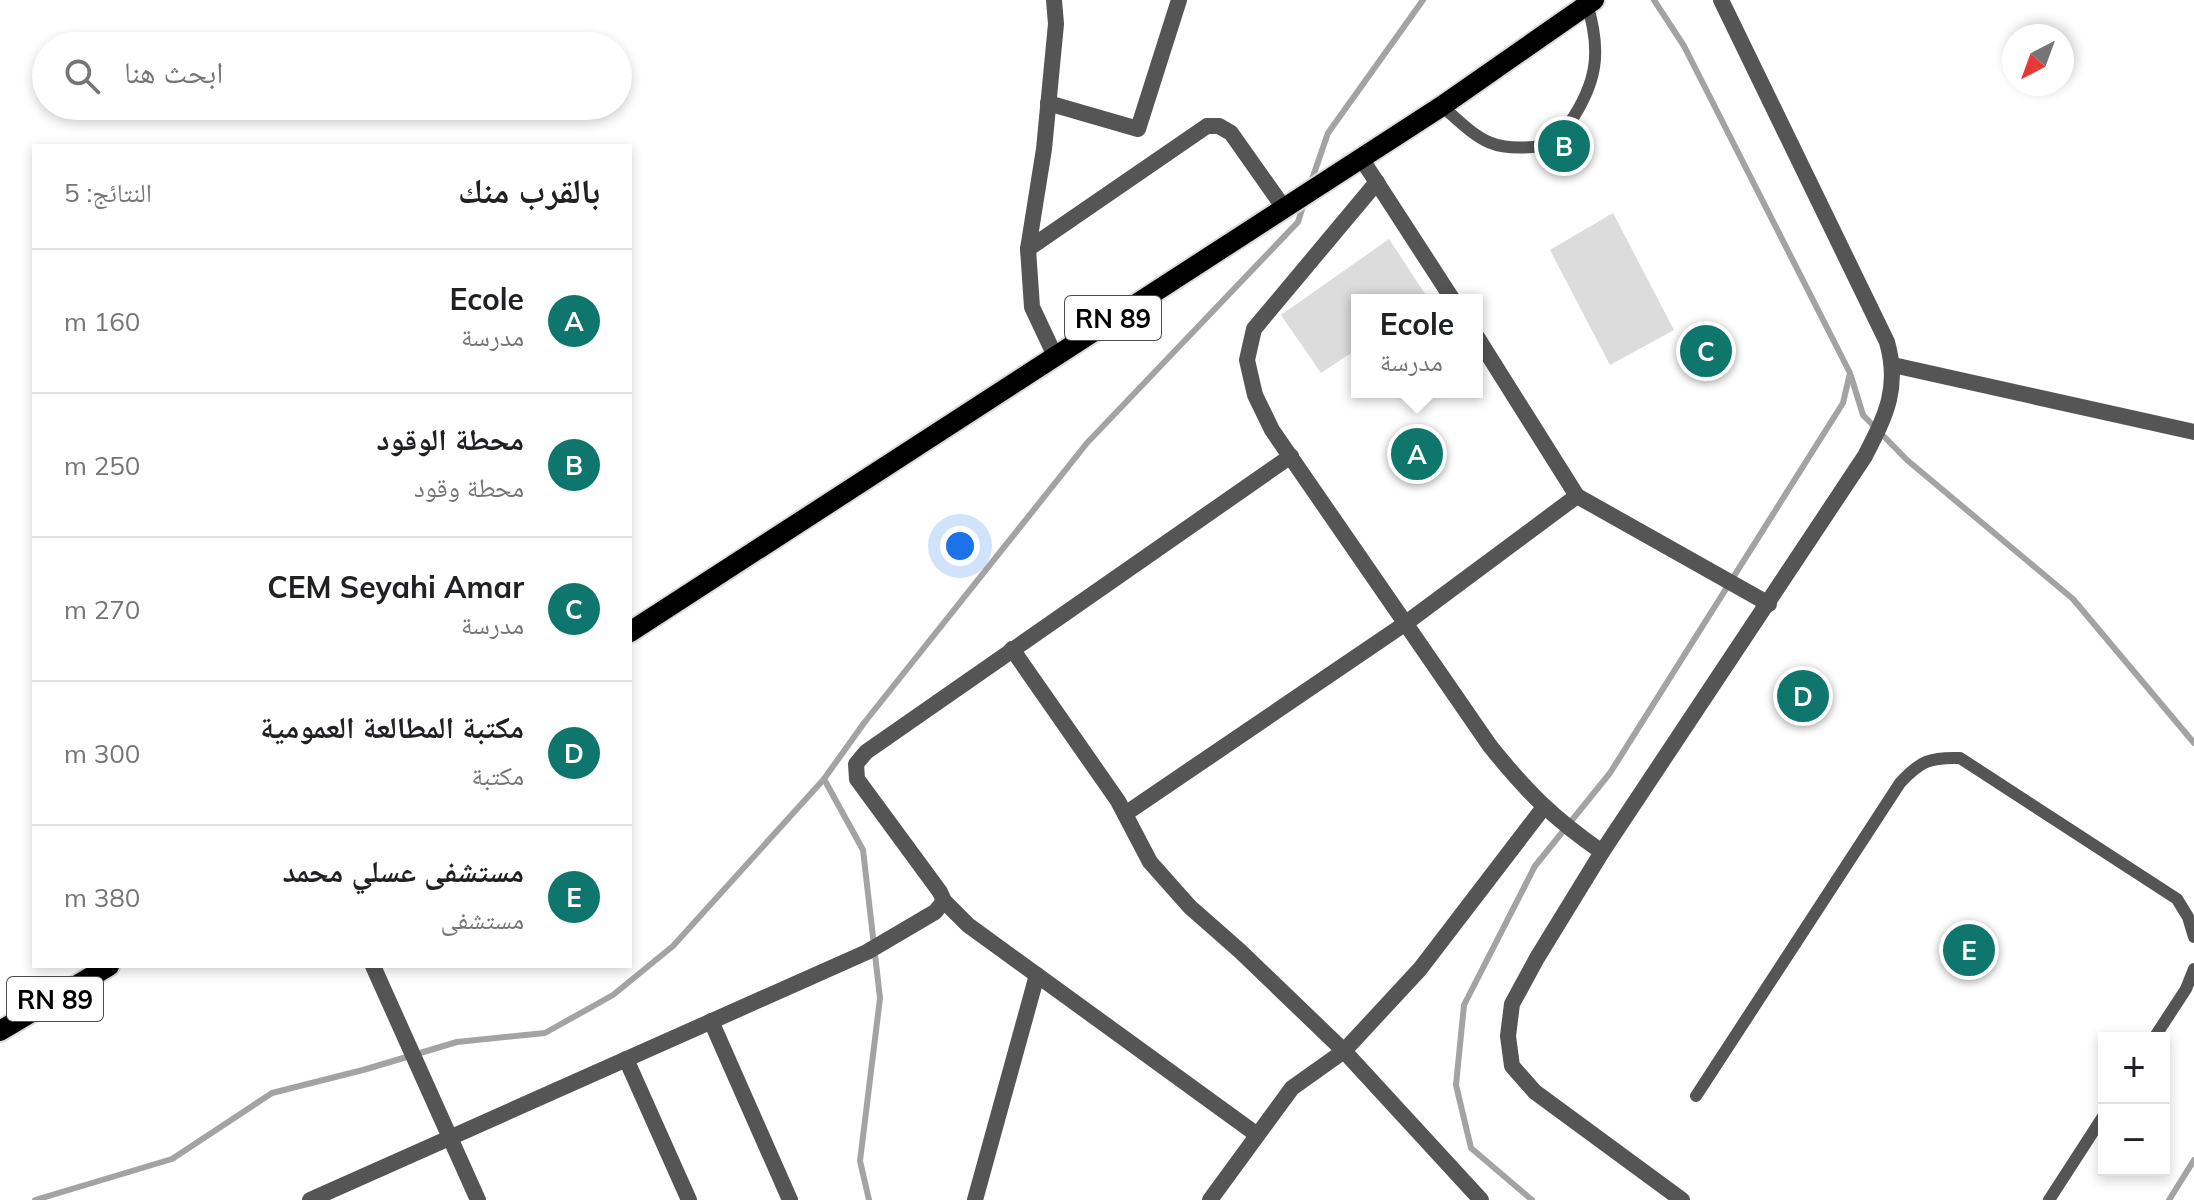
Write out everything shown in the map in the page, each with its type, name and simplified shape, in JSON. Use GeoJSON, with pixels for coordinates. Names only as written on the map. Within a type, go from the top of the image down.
{"type":"FeatureCollection","features":[{"type":"Feature","properties":{"kind":"main road","name":"RN 89"},"geometry":{"type":"LineString","coordinates":[[632,631],[1442,106],[1590,2]]}},
{"type":"Feature","properties":{"kind":"main road","name":"RN 89"},"geometry":{"type":"LineString","coordinates":[[0,1031],[106,968]]}},
{"type":"Feature","properties":{"kind":"street"},"geometry":{"type":"LineString","coordinates":[[1054,0],[1056,24]]}},
{"type":"Feature","properties":{"kind":"street"},"geometry":{"type":"LineString","coordinates":[[1055,356],[1032,307],[1028,249],[1044,149],[1056,24],[1063,0]]}},
{"type":"Feature","properties":{"kind":"street"},"geometry":{"type":"LineString","coordinates":[[1048,103],[1138,129],[1179,0]]}},
{"type":"Feature","properties":{"kind":"street"},"geometry":{"type":"LineString","coordinates":[[1682,1200],[1535,1092],[1512,1066],[1508,1036],[1512,1004],[1602,852],[1769,604],[1873,442],[1885,417],[1893,389],[1893,365],[1877,321],[1721,0]]}},
{"type":"Feature","properties":{"kind":"street"},"geometry":{"type":"LineString","coordinates":[[1028,249],[1207,126],[1219,126],[1231,133],[1284,208]]}},
{"type":"Feature","properties":{"kind":"street"},"geometry":{"type":"LineString","coordinates":[[1361,158],[1449,294]]}},
{"type":"Feature","properties":{"kind":"street"},"geometry":{"type":"LineString","coordinates":[[1377,182],[1254,329],[1247,360],[1255,395],[1272,430],[1490,746],[1528,792],[1563,825],[1602,852]]}},
{"type":"Feature","properties":{"kind":"street"},"geometry":{"type":"LineString","coordinates":[[1483,347],[1577,496],[1769,604]]}},
{"type":"Feature","properties":{"kind":"street"},"geometry":{"type":"LineString","coordinates":[[1893,365],[2194,432]]}},
{"type":"Feature","properties":{"kind":"street"},"geometry":{"type":"LineString","coordinates":[[1256,1134],[968,925],[944,901],[857,779],[856,764],[866,752],[1291,456]]}},
{"type":"Feature","properties":{"kind":"street"},"geometry":{"type":"LineString","coordinates":[[1125,814],[1406,623],[1577,496]]}},
{"type":"Feature","properties":{"kind":"street"},"geometry":{"type":"LineString","coordinates":[[1012,649],[1125,814],[1150,862],[1190,907],[1344,1051],[1481,1200]]}},
{"type":"Feature","properties":{"kind":"street"},"geometry":{"type":"LineString","coordinates":[[1210,1200],[1292,1088],[1344,1051],[1420,969],[1544,807]]}},
{"type":"Feature","properties":{"kind":"street"},"geometry":{"type":"LineString","coordinates":[[314,1199],[867,952],[935,912],[944,901]]}},
{"type":"Feature","properties":{"kind":"street"},"geometry":{"type":"LineString","coordinates":[[374,968],[478,1200]]}},
{"type":"Feature","properties":{"kind":"street"},"geometry":{"type":"LineString","coordinates":[[975,1200],[1037,975]]}},
{"type":"Feature","properties":{"kind":"street"},"geometry":{"type":"LineString","coordinates":[[711,1021],[790,1200]]}},
{"type":"Feature","properties":{"kind":"street"},"geometry":{"type":"LineString","coordinates":[[626,1059],[689,1200]]}},
{"type":"Feature","properties":{"kind":"lane"},"geometry":{"type":"LineString","coordinates":[[1569,124],[1583,103],[1592,80],[1596,54],[1590,2]]}},
{"type":"Feature","properties":{"kind":"lane"},"geometry":{"type":"LineString","coordinates":[[1442,106],[1492,145],[1513,150],[1542,146]]}},
{"type":"Feature","properties":{"kind":"lane"},"geometry":{"type":"LineString","coordinates":[[1696,1096],[1900,783],[1915,766],[1936,757],[1960,758],[2177,899],[2188,917],[2194,937]]}},
{"type":"Feature","properties":{"kind":"lane"},"geometry":{"type":"LineString","coordinates":[[2158,1032],[2186,989],[2194,969]]}},
{"type":"Feature","properties":{"kind":"lane"},"geometry":{"type":"LineString","coordinates":[[2049,1200],[2098,1124]]}},
{"type":"Feature","properties":{"kind":"shaded area"},"geometry":{"type":"Polygon","coordinates":[[[1613,213],[1674,330],[1610,365],[1550,250],[1613,213]]]}},
{"type":"Feature","properties":{"kind":"shaded area"},"geometry":{"type":"Polygon","coordinates":[[[1389,239],[1425,294],[1351,294],[1351,353],[1321,373],[1281,315],[1389,239]]]}},
{"type":"Feature","properties":{"kind":"waterway"},"geometry":{"type":"LineString","coordinates":[[1310,185],[1328,133],[1423,0]]}},
{"type":"Feature","properties":{"kind":"waterway"},"geometry":{"type":"LineString","coordinates":[[1532,1200],[1471,1148],[1456,1085],[1464,1005],[1535,866],[1610,773],[1843,403],[1850,373],[1684,46],[1654,0]]}},
{"type":"Feature","properties":{"kind":"waterway"},"geometry":{"type":"LineString","coordinates":[[35,1200],[172,1159],[272,1093],[457,1042],[545,1033],[613,995],[673,946],[824,779],[864,723],[1087,443],[1298,222],[1304,203]]}},
{"type":"Feature","properties":{"kind":"waterway"},"geometry":{"type":"LineString","coordinates":[[1851,376],[1863,415],[1907,460],[2073,599],[2194,743]]}},
{"type":"Feature","properties":{"kind":"waterway"},"geometry":{"type":"LineString","coordinates":[[824,779],[863,850],[880,998],[860,1161],[869,1200]]}},
{"type":"Feature","properties":{"kind":"waterway"},"geometry":{"type":"LineString","coordinates":[[2169,1200],[2194,1160]]}},
{"type":"Feature","properties":{"kind":"place","name":"محطة الوقود"},"geometry":{"type":"Point","coordinates":[1564,146]}},
{"type":"Feature","properties":{"kind":"place","name":"CEM Seyahi Amar"},"geometry":{"type":"Point","coordinates":[1706,351]}},
{"type":"Feature","properties":{"kind":"place","name":"Ecole"},"geometry":{"type":"Point","coordinates":[1417,454]}},
{"type":"Feature","properties":{"kind":"place","name":"مكتبة المطالعة العمومية"},"geometry":{"type":"Point","coordinates":[1803,696]}},
{"type":"Feature","properties":{"kind":"place","name":"مستشفى عسلي محمد"},"geometry":{"type":"Point","coordinates":[1969,950]}}]}
